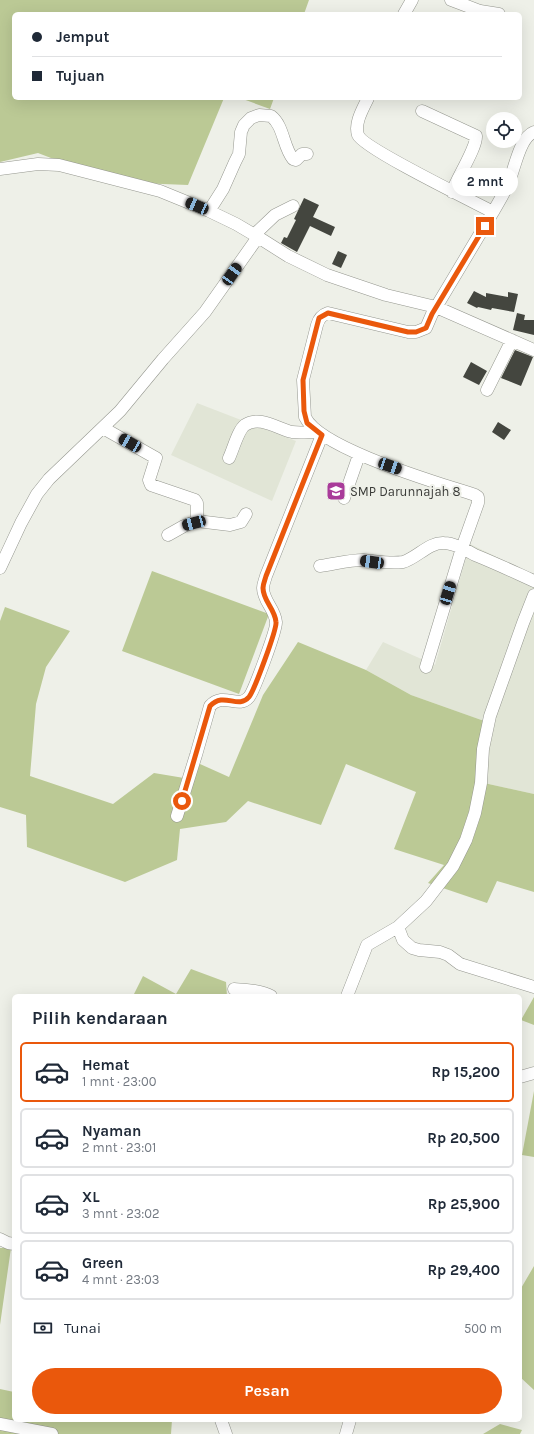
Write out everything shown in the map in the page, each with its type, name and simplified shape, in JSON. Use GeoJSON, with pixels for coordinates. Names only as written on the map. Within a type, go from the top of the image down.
{"type":"FeatureCollection","features":[{"type":"Feature","properties":{"kind":"street"},"geometry":{"type":"LineString","coordinates":[[405,12],[412,0]]}},
{"type":"Feature","properties":{"kind":"street"},"geometry":{"type":"LineString","coordinates":[[451,0],[486,12]]}},
{"type":"Feature","properties":{"kind":"street"},"geometry":{"type":"LineString","coordinates":[[367,100],[357,123],[357,134],[360,139],[380,153],[452,192],[493,212]]}},
{"type":"Feature","properties":{"kind":"street"},"geometry":{"type":"LineString","coordinates":[[422,111],[476,136],[472,150],[452,192]]}},
{"type":"Feature","properties":{"kind":"street"},"geometry":{"type":"LineString","coordinates":[[209,211],[223,189],[239,154],[242,127],[251,118],[262,114],[271,116],[278,124],[288,152],[293,159],[296,160],[302,154],[307,154]]}},
{"type":"Feature","properties":{"kind":"street"},"geometry":{"type":"LineString","coordinates":[[426,666],[462,548],[478,503],[477,496],[359,455],[320,433],[307,423],[305,417],[303,380],[319,318],[328,313],[408,332],[416,332],[426,328],[432,314],[508,184],[524,140],[529,134],[534,132]]}},
{"type":"Feature","properties":{"kind":"street"},"geometry":{"type":"LineString","coordinates":[[0,169],[38,164],[59,165],[160,191],[209,211],[256,236],[288,256],[326,274],[386,295],[436,307],[534,350]]}},
{"type":"Feature","properties":{"kind":"street"},"geometry":{"type":"LineString","coordinates":[[0,568],[21,523],[37,494],[49,479],[120,411],[163,359],[205,312],[256,236],[275,215],[293,206]]}},
{"type":"Feature","properties":{"kind":"street"},"geometry":{"type":"LineString","coordinates":[[487,390],[512,340]]}},
{"type":"Feature","properties":{"kind":"street"},"geometry":{"type":"LineString","coordinates":[[230,458],[240,431],[245,425],[254,422],[264,422],[292,432],[320,433]]}},
{"type":"Feature","properties":{"kind":"street"},"geometry":{"type":"LineString","coordinates":[[103,428],[156,458],[150,476],[151,485],[195,500],[197,503],[197,521]]}},
{"type":"Feature","properties":{"kind":"street"},"geometry":{"type":"LineString","coordinates":[[177,816],[210,706],[215,701],[220,700],[241,702],[248,699],[255,688],[276,624],[274,612],[266,601],[263,588],[266,576],[320,433]]}},
{"type":"Feature","properties":{"kind":"street"},"geometry":{"type":"LineString","coordinates":[[344,498],[359,455]]}},
{"type":"Feature","properties":{"kind":"street"},"geometry":{"type":"LineString","coordinates":[[168,535],[197,521],[230,525],[242,522],[246,514]]}},
{"type":"Feature","properties":{"kind":"street"},"geometry":{"type":"LineString","coordinates":[[320,566],[362,560],[381,563],[403,562],[438,543],[446,543],[462,548],[534,581]]}},
{"type":"Feature","properties":{"kind":"street"},"geometry":{"type":"LineString","coordinates":[[348,994],[366,946],[398,927],[426,901],[454,866],[466,840],[475,813],[481,783],[483,749],[490,716],[534,595]]}},
{"type":"Feature","properties":{"kind":"street"},"geometry":{"type":"LineString","coordinates":[[398,927],[403,940],[412,948],[440,952],[448,955],[460,964],[534,987]]}},
{"type":"Feature","properties":{"kind":"street"},"geometry":{"type":"LineString","coordinates":[[234,989],[250,990],[268,994]]}},
{"type":"Feature","properties":{"kind":"street"},"geometry":{"type":"LineString","coordinates":[[522,1076],[534,1073]]}},
{"type":"Feature","properties":{"kind":"street"},"geometry":{"type":"LineString","coordinates":[[0,1239],[12,1244]]}},
{"type":"Feature","properties":{"kind":"street"},"geometry":{"type":"LineString","coordinates":[[222,1422],[226,1434]]}},
{"type":"Feature","properties":{"kind":"street"},"geometry":{"type":"LineString","coordinates":[[346,1434],[349,1422]]}},
{"type":"Feature","properties":{"kind":"street"},"geometry":{"type":"LineString","coordinates":[[0,1424],[52,1434]]}},
{"type":"Feature","properties":{"kind":"shaded area"},"geometry":{"type":"Polygon","coordinates":[[[197,403],[296,441],[272,501],[171,455],[197,403]]]}},
{"type":"Feature","properties":{"kind":"shaded area"},"geometry":{"type":"Polygon","coordinates":[[[470,544],[534,575],[534,794],[484,783],[487,722],[411,695],[366,670],[383,642],[435,665],[470,544]]]}},
{"type":"Feature","properties":{"kind":"green space"},"geometry":{"type":"Polygon","coordinates":[[[0,0],[309,0],[305,12],[12,12],[12,100],[223,100],[188,185],[113,182],[38,153],[0,162],[0,0]]]}},
{"type":"Feature","properties":{"kind":"green space"},"geometry":{"type":"Polygon","coordinates":[[[245,100],[273,100],[270,109],[245,100]]]}},
{"type":"Feature","properties":{"kind":"green space"},"geometry":{"type":"Polygon","coordinates":[[[152,571],[269,614],[239,694],[122,651],[152,571]]]}},
{"type":"Feature","properties":{"kind":"green space"},"geometry":{"type":"Polygon","coordinates":[[[5,607],[70,631],[46,667],[36,704],[30,776],[113,804],[154,773],[190,779],[200,764],[229,777],[263,695],[298,642],[366,670],[411,695],[487,722],[484,783],[534,794],[534,892],[497,881],[487,903],[428,883],[444,865],[394,849],[416,792],[346,764],[321,825],[248,801],[226,822],[180,829],[177,860],[125,882],[27,847],[26,815],[0,807],[0,621],[5,607]]]}},
{"type":"Feature","properties":{"kind":"green space"},"geometry":{"type":"Polygon","coordinates":[[[191,969],[226,982],[227,994],[176,994],[191,969]]]}},
{"type":"Feature","properties":{"kind":"green space"},"geometry":{"type":"Polygon","coordinates":[[[143,976],[176,994],[134,994],[143,976]]]}},
{"type":"Feature","properties":{"kind":"green space"},"geometry":{"type":"Polygon","coordinates":[[[534,997],[534,1025],[522,1020],[534,997]]]}},
{"type":"Feature","properties":{"kind":"green space"},"geometry":{"type":"Polygon","coordinates":[[[534,1091],[534,1157],[522,1155],[534,1091]]]}},
{"type":"Feature","properties":{"kind":"green space"},"geometry":{"type":"Polygon","coordinates":[[[0,1248],[11,1248],[0,1325],[0,1248]]]}},
{"type":"Feature","properties":{"kind":"green space"},"geometry":{"type":"Polygon","coordinates":[[[534,1266],[534,1390],[522,1379],[522,1287],[534,1266]]]}},
{"type":"Feature","properties":{"kind":"green space"},"geometry":{"type":"Polygon","coordinates":[[[0,1389],[12,1392],[12,1422],[172,1422],[171,1434],[0,1434],[0,1389]]]}},
{"type":"Feature","properties":{"kind":"green space"},"geometry":{"type":"Polygon","coordinates":[[[500,1424],[522,1430],[520,1434],[483,1434],[500,1424]]]}},
{"type":"Feature","properties":{"kind":"building"},"geometry":{"type":"Polygon","coordinates":[[[304,198],[319,205],[313,217],[335,227],[331,236],[310,226],[297,252],[281,243],[284,237],[287,238],[296,220],[294,219],[304,198]]]}},
{"type":"Feature","properties":{"kind":"building"},"geometry":{"type":"Polygon","coordinates":[[[338,251],[347,255],[341,268],[332,264],[338,251]]]}},
{"type":"Feature","properties":{"kind":"building"},"geometry":{"type":"Polygon","coordinates":[[[474,291],[486,297],[486,293],[508,297],[508,292],[518,294],[514,312],[492,308],[491,310],[477,308],[467,303],[474,291]]]}},
{"type":"Feature","properties":{"kind":"building"},"geometry":{"type":"Polygon","coordinates":[[[517,313],[525,315],[524,320],[534,320],[534,335],[513,330],[517,313]]]}},
{"type":"Feature","properties":{"kind":"building"},"geometry":{"type":"Polygon","coordinates":[[[515,350],[533,357],[521,386],[501,378],[515,350]]]}},
{"type":"Feature","properties":{"kind":"building"},"geometry":{"type":"Polygon","coordinates":[[[471,362],[487,371],[479,385],[463,377],[471,362]]]}},
{"type":"Feature","properties":{"kind":"building"},"geometry":{"type":"Polygon","coordinates":[[[498,422],[511,430],[504,440],[492,432],[498,422]]]}},
{"type":"Feature","properties":{"kind":"place","name":"SMP Darunnajah 8"},"geometry":{"type":"Point","coordinates":[336,491]}},
{"type":"Feature","properties":{"kind":"route"},"geometry":{"type":"LineString","coordinates":[[182,801],[210,706],[215,701],[220,700],[241,702],[248,699],[255,688],[276,624],[274,612],[266,601],[263,588],[266,576],[322,435],[307,423],[304,411],[303,380],[319,318],[328,313],[408,332],[416,332],[426,328],[436,307],[485,226]]}}]}
